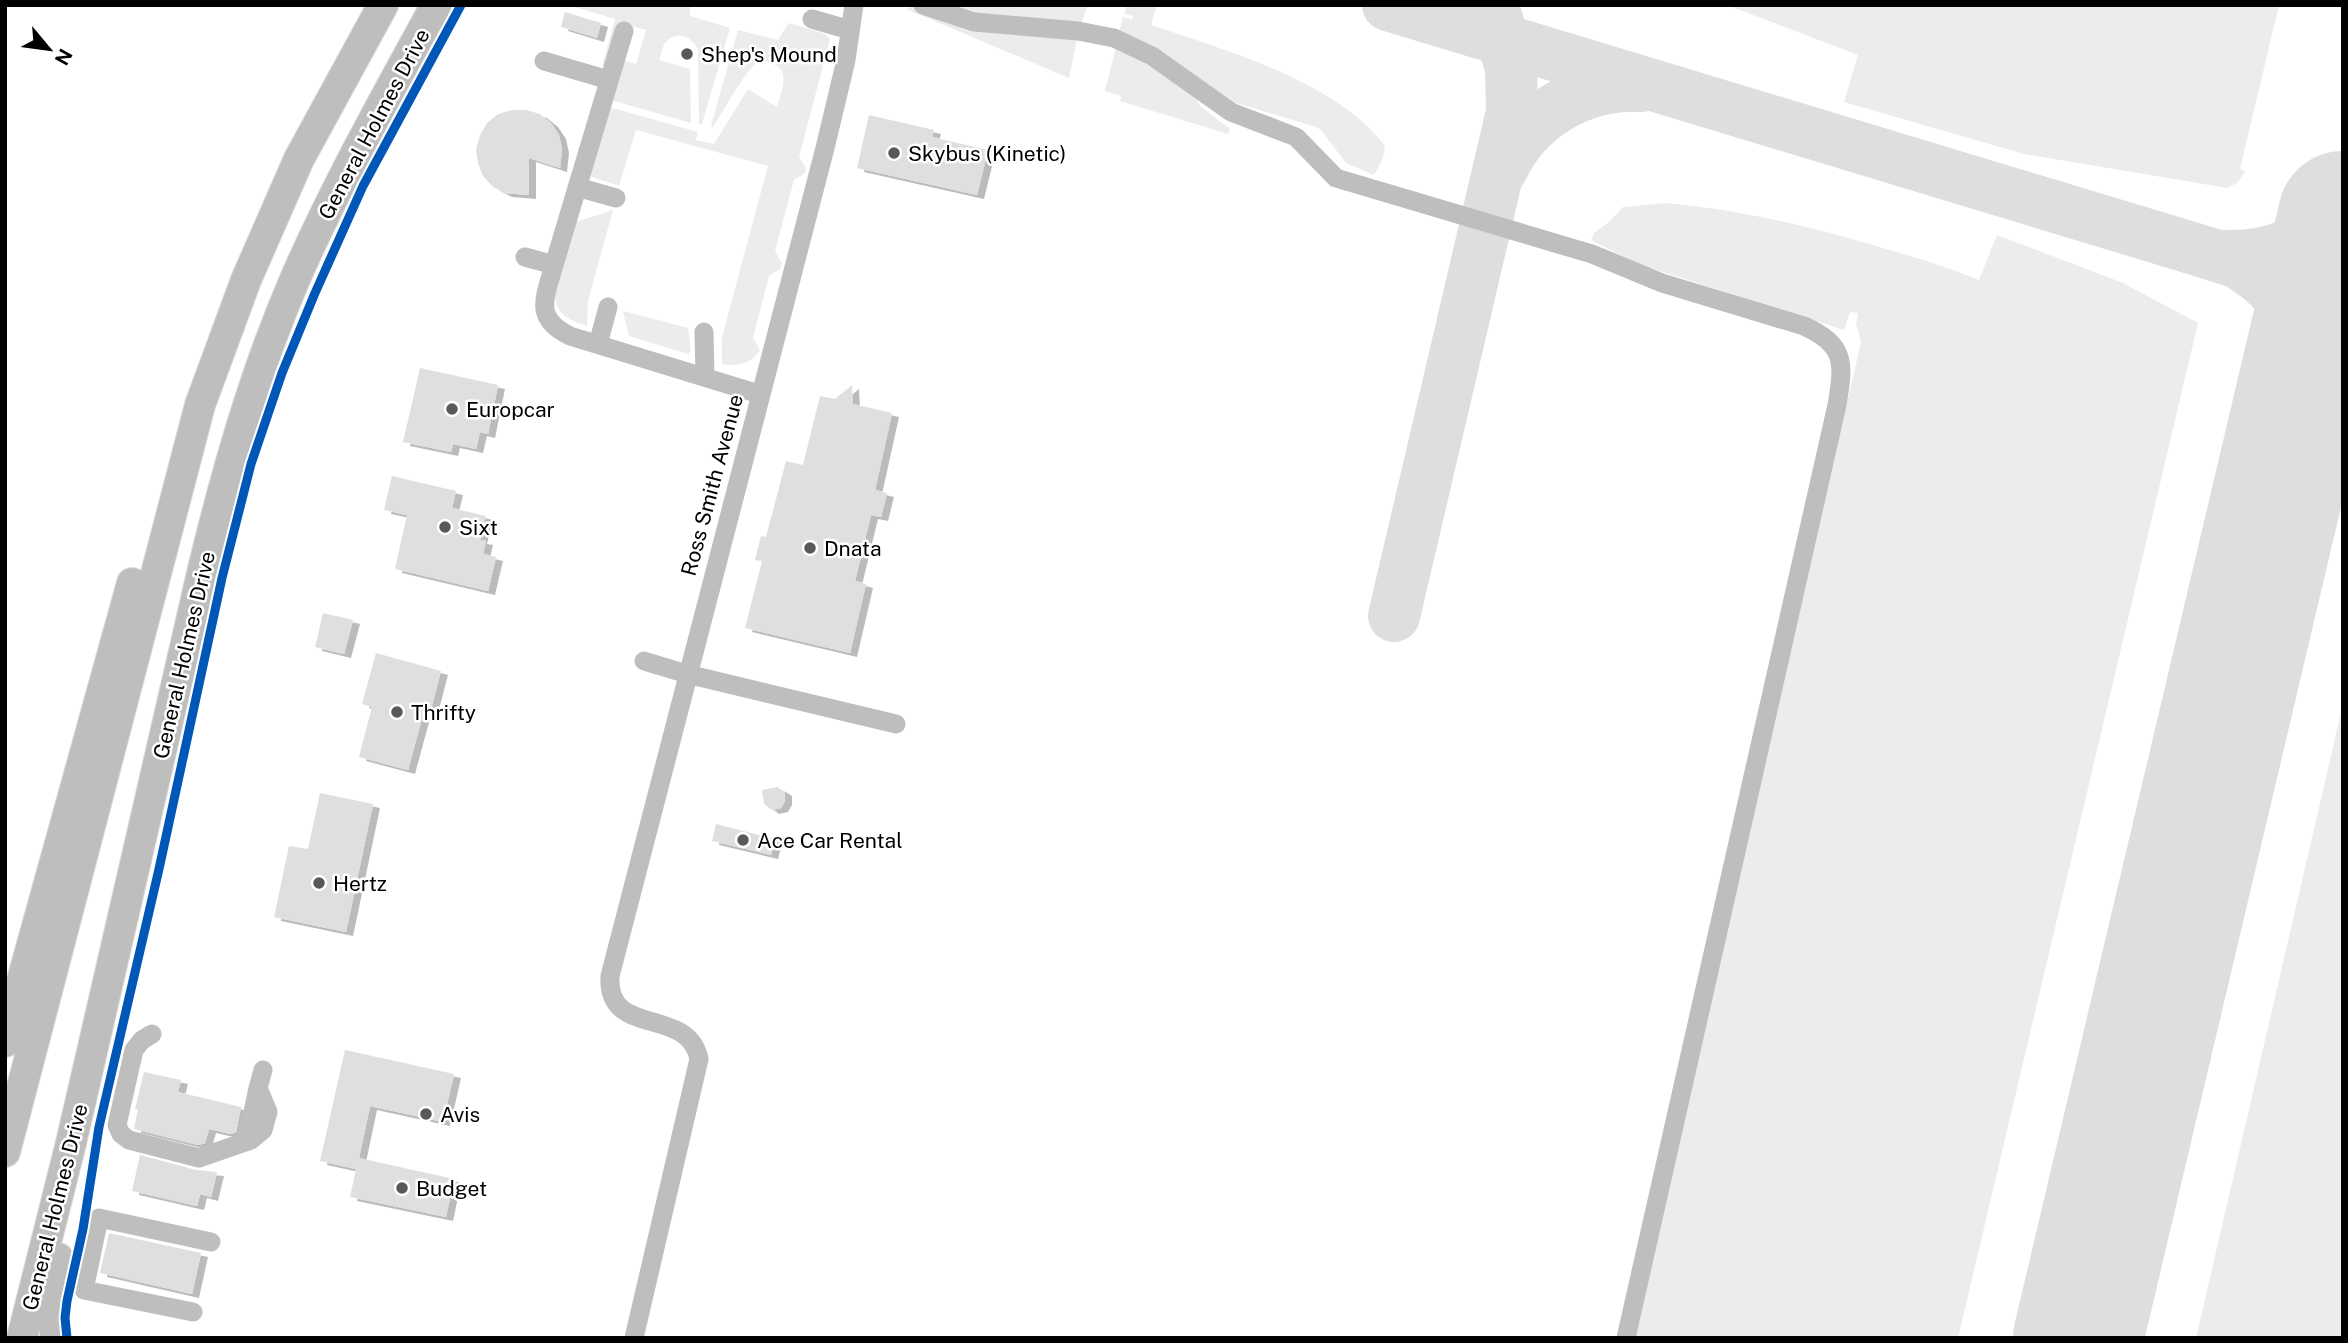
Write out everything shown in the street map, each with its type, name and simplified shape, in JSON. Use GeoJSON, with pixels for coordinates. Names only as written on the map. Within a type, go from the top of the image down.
{"type":"FeatureCollection","features":[{"type":"Feature","properties":{"kind":"highway"},"geometry":{"type":"LineString","coordinates":[[5,1042],[181,407],[234,267],[299,159],[383,5]]}},
{"type":"Feature","properties":{"kind":"highway","name":"General Holmes Drive"},"geometry":{"type":"LineString","coordinates":[[23,1338],[71,1143],[221,493],[246,408],[295,280],[355,155],[436,5]]}},
{"type":"Feature","properties":{"kind":"highway"},"geometry":{"type":"LineString","coordinates":[[5,1152],[200,405],[246,280],[299,159]]}},
{"type":"Feature","properties":{"kind":"highway"},"geometry":{"type":"LineString","coordinates":[[56,1338],[52,1313],[71,1143]]}},
{"type":"Feature","properties":{"kind":"lane","name":"Ross Smith Avenue"},"geometry":{"type":"LineString","coordinates":[[634,1338],[699,1059],[691,1039],[678,1031],[633,1016],[618,1006],[609,989],[610,976],[825,148],[846,60],[854,5]]}},
{"type":"Feature","properties":{"kind":"lane"},"geometry":{"type":"LineString","coordinates":[[923,5],[974,22],[1079,31],[1114,38],[1152,56],[1231,112],[1296,137],[1336,178],[1592,254],[1662,283],[1804,326],[1821,334],[1836,349],[1842,367],[1838,405],[1626,1338]]}},
{"type":"Feature","properties":{"kind":"lane"},"geometry":{"type":"LineString","coordinates":[[812,19],[850,30]]}},
{"type":"Feature","properties":{"kind":"lane"},"geometry":{"type":"LineString","coordinates":[[624,31],[554,265],[545,298],[545,315],[555,329],[759,394]]}},
{"type":"Feature","properties":{"kind":"lane"},"geometry":{"type":"LineString","coordinates":[[544,61],[609,80]]}},
{"type":"Feature","properties":{"kind":"lane"},"geometry":{"type":"LineString","coordinates":[[577,187],[616,198]]}},
{"type":"Feature","properties":{"kind":"lane"},"geometry":{"type":"LineString","coordinates":[[525,257],[554,265]]}},
{"type":"Feature","properties":{"kind":"lane"},"geometry":{"type":"LineString","coordinates":[[598,344],[608,307]]}},
{"type":"Feature","properties":{"kind":"lane"},"geometry":{"type":"LineString","coordinates":[[704,332],[705,377]]}},
{"type":"Feature","properties":{"kind":"lane"},"geometry":{"type":"LineString","coordinates":[[644,661],[687,674],[895,724]]}},
{"type":"Feature","properties":{"kind":"lane"},"geometry":{"type":"LineString","coordinates":[[152,1034],[142,1040],[134,1050],[117,1125],[128,1140],[199,1158],[247,1141],[263,1130],[268,1112],[261,1079]]}},
{"type":"Feature","properties":{"kind":"lane"},"geometry":{"type":"LineString","coordinates":[[192,1312],[84,1290],[99,1218],[211,1242]]}},
{"type":"Feature","properties":{"kind":"shaded area"},"geometry":{"type":"Polygon","coordinates":[[[568,5],[690,5],[690,16],[730,28],[702,124],[699,124],[698,50],[692,41],[683,36],[669,39],[659,60],[690,69],[691,123],[611,100],[622,60],[636,64],[646,30],[620,23],[605,65],[602,66],[615,19],[568,5]]]}},
{"type":"Feature","properties":{"kind":"shaded area"},"geometry":{"type":"Polygon","coordinates":[[[915,5],[1078,34],[1069,78],[906,9],[915,5]]]}},
{"type":"Feature","properties":{"kind":"shaded area"},"geometry":{"type":"Polygon","coordinates":[[[932,5],[1087,7],[1080,27],[1016,23],[932,5]]]}},
{"type":"Feature","properties":{"kind":"shaded area"},"geometry":{"type":"Polygon","coordinates":[[[1127,5],[1157,5],[1151,25],[1267,66],[1324,94],[1349,111],[1384,145],[1383,157],[1374,175],[1346,163],[1316,127],[1226,100],[1118,36],[1123,17],[1132,20],[1133,16],[1124,14],[1127,5]]]}},
{"type":"Feature","properties":{"kind":"shaded area"},"geometry":{"type":"Polygon","coordinates":[[[1727,5],[2279,5],[2240,169],[2245,172],[2237,183],[2227,188],[2024,154],[1844,102],[1858,55],[1727,5]]]}},
{"type":"Feature","properties":{"kind":"shaded area"},"geometry":{"type":"Polygon","coordinates":[[[789,23],[825,34],[830,39],[799,157],[806,168],[805,173],[794,180],[775,251],[782,263],[780,269],[769,276],[753,338],[760,350],[753,359],[744,363],[722,364],[722,337],[768,166],[636,130],[619,186],[589,176],[609,107],[698,132],[696,140],[714,144],[748,89],[777,107],[783,74],[767,61],[760,62],[752,67],[713,127],[711,126],[738,30],[778,40],[789,23]]]}},
{"type":"Feature","properties":{"kind":"shaded area"},"geometry":{"type":"Polygon","coordinates":[[[1116,47],[1198,98],[1200,106],[1230,129],[1228,134],[1120,101],[1121,96],[1105,91],[1116,47]]]}},
{"type":"Feature","properties":{"kind":"shaded area"},"geometry":{"type":"Polygon","coordinates":[[[1666,203],[1746,214],[1798,225],[1915,257],[1979,280],[1997,235],[2123,283],[2198,323],[1958,1338],[1634,1338],[1861,342],[1856,324],[1858,313],[1850,312],[1844,330],[1638,264],[1591,240],[1594,233],[1623,207],[1666,203]]]}},
{"type":"Feature","properties":{"kind":"shaded area"},"geometry":{"type":"Polygon","coordinates":[[[613,210],[588,301],[587,326],[565,316],[558,307],[555,295],[576,222],[613,210]]]}},
{"type":"Feature","properties":{"kind":"shaded area"},"geometry":{"type":"Polygon","coordinates":[[[623,311],[688,328],[691,351],[688,354],[629,336],[623,311]]]}},
{"type":"Feature","properties":{"kind":"shaded area"},"geometry":{"type":"Polygon","coordinates":[[[2343,704],[2343,1338],[2196,1338],[2343,704]]]}},
{"type":"Feature","properties":{"kind":"building"},"geometry":{"type":"Polygon","coordinates":[[[565,12],[601,23],[597,38],[561,27],[565,12]]]}},
{"type":"Feature","properties":{"kind":"building"},"geometry":{"type":"Polygon","coordinates":[[[512,110],[540,114],[551,123],[559,135],[562,149],[560,168],[529,158],[529,195],[505,193],[493,187],[483,176],[478,163],[476,149],[487,123],[498,114],[512,110]]]}},
{"type":"Feature","properties":{"kind":"building"},"geometry":{"type":"Polygon","coordinates":[[[869,115],[934,130],[932,137],[988,150],[977,195],[857,168],[869,115]]]}},
{"type":"Feature","properties":{"kind":"building","name":"Europcar"},"geometry":{"type":"Polygon","coordinates":[[[420,368],[498,385],[488,434],[480,432],[476,449],[453,444],[451,452],[403,442],[420,368]]]}},
{"type":"Feature","properties":{"kind":"building","name":"Dnata"},"geometry":{"type":"Polygon","coordinates":[[[852,385],[853,404],[892,413],[875,490],[887,493],[881,517],[871,515],[855,581],[866,584],[850,653],[745,628],[762,561],[755,560],[761,536],[766,537],[786,461],[803,465],[820,396],[835,399],[852,385]]]}},
{"type":"Feature","properties":{"kind":"building","name":"Sixt"},"geometry":{"type":"Polygon","coordinates":[[[392,476],[456,491],[452,508],[486,516],[480,540],[486,541],[483,554],[496,557],[488,591],[395,569],[407,515],[384,510],[392,476]]]}},
{"type":"Feature","properties":{"kind":"building"},"geometry":{"type":"Polygon","coordinates":[[[323,613],[353,620],[344,654],[315,647],[323,613]]]}},
{"type":"Feature","properties":{"kind":"building","name":"Thrifty"},"geometry":{"type":"Polygon","coordinates":[[[376,653],[441,671],[430,713],[424,711],[408,770],[359,757],[372,707],[362,704],[376,653]]]}},
{"type":"Feature","properties":{"kind":"building"},"geometry":{"type":"Polygon","coordinates":[[[777,787],[785,792],[785,801],[781,808],[772,810],[764,804],[762,790],[777,787]]]}},
{"type":"Feature","properties":{"kind":"building","name":"Hertz"},"geometry":{"type":"Polygon","coordinates":[[[320,793],[373,804],[346,932],[274,917],[289,846],[308,849],[320,793]]]}},
{"type":"Feature","properties":{"kind":"building","name":"Ace Car Rental"},"geometry":{"type":"Polygon","coordinates":[[[716,824],[775,839],[771,855],[712,841],[716,824]]]}},
{"type":"Feature","properties":{"kind":"building","name":"Avis"},"geometry":{"type":"Polygon","coordinates":[[[345,1050],[454,1074],[443,1122],[370,1106],[359,1158],[454,1179],[446,1217],[350,1197],[356,1169],[320,1161],[345,1050]]]}},
{"type":"Feature","properties":{"kind":"building"},"geometry":{"type":"Polygon","coordinates":[[[144,1072],[181,1080],[178,1092],[241,1107],[236,1132],[231,1134],[209,1129],[205,1143],[198,1145],[134,1129],[138,1109],[135,1109],[144,1072]]]}},
{"type":"Feature","properties":{"kind":"building"},"geometry":{"type":"Polygon","coordinates":[[[140,1155],[196,1170],[217,1172],[211,1197],[200,1194],[197,1206],[132,1191],[140,1155]]]}},
{"type":"Feature","properties":{"kind":"building"},"geometry":{"type":"Polygon","coordinates":[[[109,1233],[201,1253],[192,1294],[100,1273],[109,1233]]]}},
{"type":"Feature","properties":{"kind":"taxiway"},"geometry":{"type":"LineString","coordinates":[[1388,5],[2208,253],[2343,297]]}},
{"type":"Feature","properties":{"kind":"taxiway"},"geometry":{"type":"LineString","coordinates":[[1394,616],[1512,112],[1511,69],[1495,12]]}},
{"type":"Feature","properties":{"kind":"taxiway"},"geometry":{"type":"LineString","coordinates":[[1502,169],[1526,133],[1559,106],[1598,90],[1641,86]]}},
{"type":"Feature","properties":{"kind":"taxiway"},"geometry":{"type":"LineString","coordinates":[[2225,256],[2260,253],[2293,243],[2321,225],[2343,197]]}},
{"type":"Feature","properties":{"kind":"taxiway"},"geometry":{"type":"LineString","coordinates":[[2244,267],[2270,288],[2290,314],[2297,328],[2303,360],[2302,377],[2269,518]]}},
{"type":"Feature","properties":{"kind":"runway"},"geometry":{"type":"LineString","coordinates":[[2078,1338],[2343,216]]}},
{"type":"Feature","properties":{"kind":"cycle path"},"geometry":{"type":"LineString","coordinates":[[67,1338],[67,1301],[83,1229],[99,1127],[159,869],[222,578],[251,464],[282,373],[363,186],[461,5]]}},
{"type":"Feature","properties":{"kind":"place","name":"Shep's Mound"},"geometry":{"type":"Point","coordinates":[687,54]}},
{"type":"Feature","properties":{"kind":"place","name":"Skybus (Kinetic)"},"geometry":{"type":"Point","coordinates":[894,153]}},
{"type":"Feature","properties":{"kind":"place","name":"Europcar"},"geometry":{"type":"Point","coordinates":[452,409]}},
{"type":"Feature","properties":{"kind":"place","name":"Sixt"},"geometry":{"type":"Point","coordinates":[445,527]}},
{"type":"Feature","properties":{"kind":"place","name":"Dnata"},"geometry":{"type":"Point","coordinates":[810,548]}},
{"type":"Feature","properties":{"kind":"place","name":"Thrifty"},"geometry":{"type":"Point","coordinates":[397,712]}},
{"type":"Feature","properties":{"kind":"place","name":"Ace Car Rental"},"geometry":{"type":"Point","coordinates":[743,840]}},
{"type":"Feature","properties":{"kind":"place","name":"Hertz"},"geometry":{"type":"Point","coordinates":[319,883]}},
{"type":"Feature","properties":{"kind":"place","name":"Avis"},"geometry":{"type":"Point","coordinates":[426,1114]}},
{"type":"Feature","properties":{"kind":"place","name":"Budget"},"geometry":{"type":"Point","coordinates":[402,1188]}}]}
